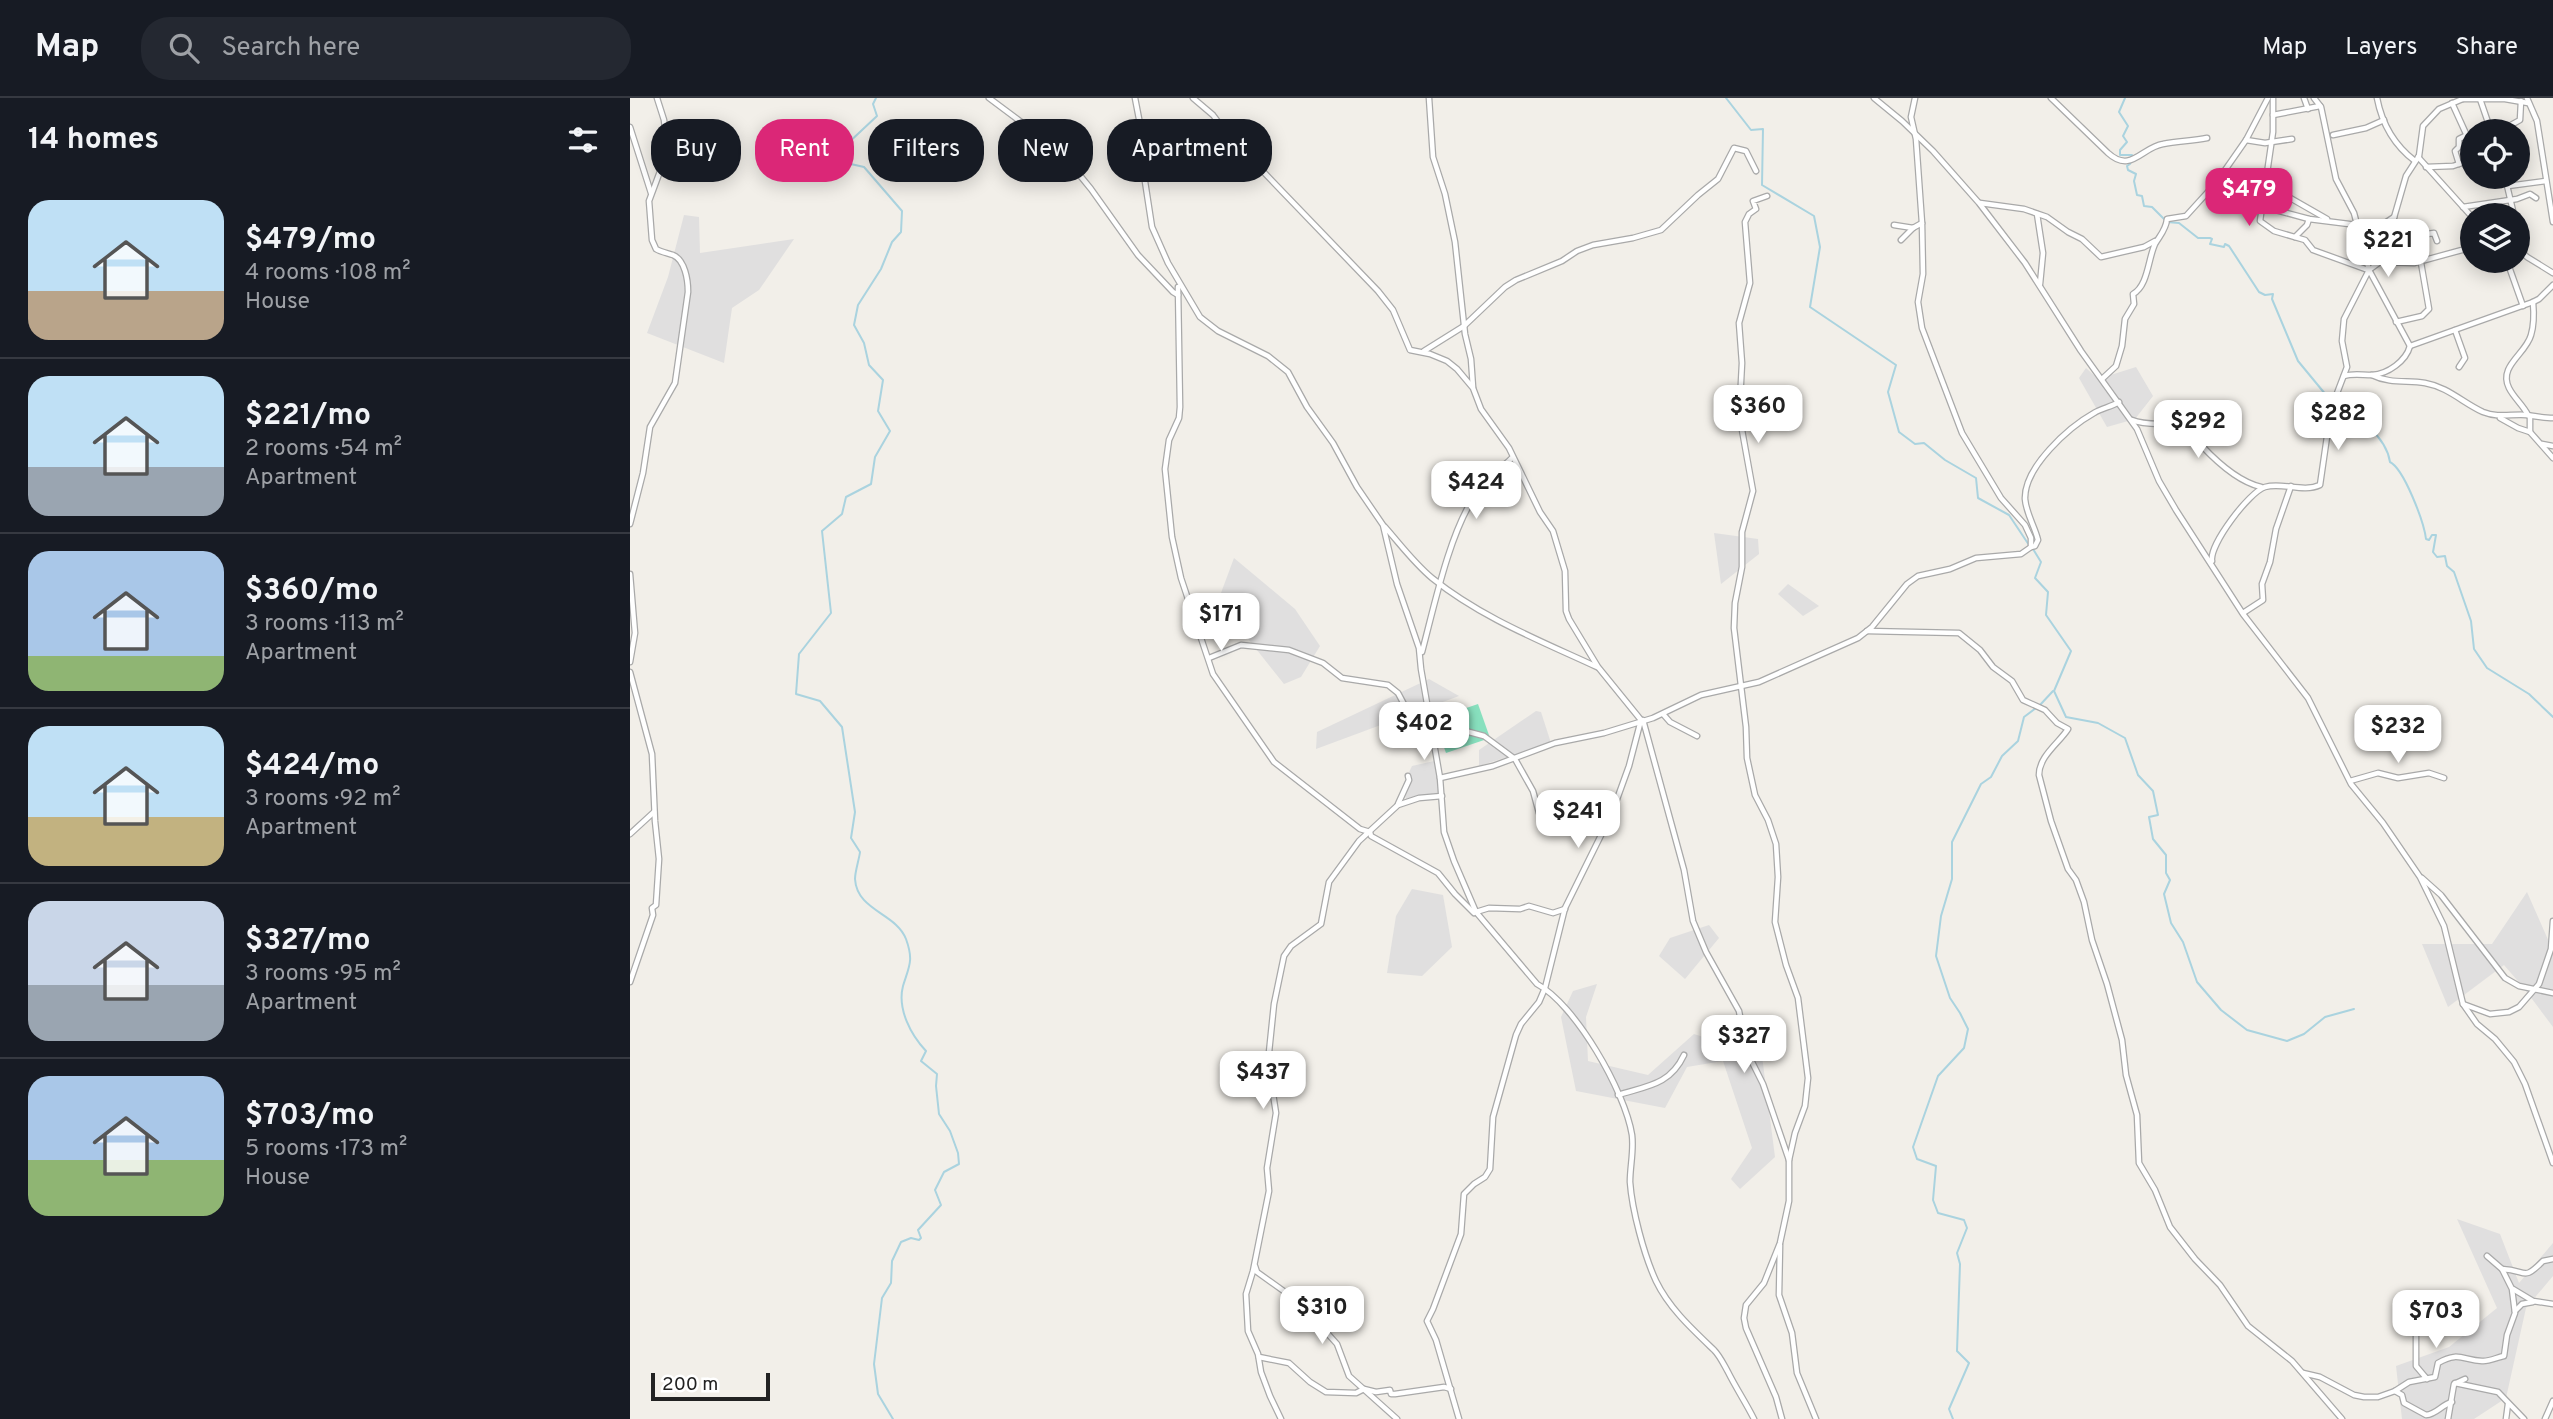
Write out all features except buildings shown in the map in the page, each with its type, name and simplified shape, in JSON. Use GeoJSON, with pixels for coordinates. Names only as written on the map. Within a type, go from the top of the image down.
{"type":"FeatureCollection","features":[{"type":"Feature","properties":{"kind":"street"},"geometry":{"type":"LineString","coordinates":[[630,524],[650,427],[674,386],[688,292],[687,278],[681,263],[674,255],[660,252],[653,246],[649,206],[667,146],[664,120],[657,98]]}},
{"type":"Feature","properties":{"kind":"street"},"geometry":{"type":"LineString","coordinates":[[989,98],[1060,151],[1138,255],[1178,295]]}},
{"type":"Feature","properties":{"kind":"street"},"geometry":{"type":"LineString","coordinates":[[1135,98],[1153,232],[1191,305],[1206,322],[1268,356],[1288,372],[1307,407],[1333,443],[1357,487],[1383,525],[1423,569],[1440,584],[1502,622],[1598,667]]}},
{"type":"Feature","properties":{"kind":"street"},"geometry":{"type":"LineString","coordinates":[[1193,98],[1213,115],[1228,135],[1378,292],[1393,310],[1407,346],[1414,352],[1422,352],[1452,365],[1473,388]]}},
{"type":"Feature","properties":{"kind":"street"},"geometry":{"type":"LineString","coordinates":[[1429,98],[1434,161],[1445,194],[1455,242],[1473,388],[1481,409],[1513,458],[1540,512],[1553,530],[1565,571],[1567,615],[1598,667],[1642,721],[1684,870],[1693,921],[1706,952],[1741,1016],[1747,1052],[1763,1084],[1789,1160]]}},
{"type":"Feature","properties":{"kind":"street"},"geometry":{"type":"LineString","coordinates":[[1874,98],[1915,133],[1979,203],[2040,285],[2081,351],[2131,420],[2163,487],[2243,614],[2308,698],[2350,781],[2420,877],[2444,926],[2463,1004],[2477,1024],[2495,1039],[2514,1062],[2525,1084],[2553,1163]]}},
{"type":"Feature","properties":{"kind":"street"},"geometry":{"type":"LineString","coordinates":[[1915,98],[1911,117],[1915,133],[1923,223],[1923,274],[1918,309],[1925,338],[1962,433],[2004,502],[2025,525],[2031,538],[2031,547]]}},
{"type":"Feature","properties":{"kind":"street"},"geometry":{"type":"LineString","coordinates":[[2051,98],[2108,153],[2119,160],[2131,161],[2162,144],[2207,138]]}},
{"type":"Feature","properties":{"kind":"street"},"geometry":{"type":"LineString","coordinates":[[2270,98],[2273,115],[2266,188],[2260,210],[2262,225],[2305,240],[2313,250],[2369,270]]}},
{"type":"Feature","properties":{"kind":"street"},"geometry":{"type":"LineString","coordinates":[[2102,379],[2116,366],[2122,346],[2125,319],[2128,309],[2134,304],[2133,294],[2140,289],[2157,240],[2166,228],[2167,219],[2186,216],[2212,187],[2246,139],[2270,98]]}},
{"type":"Feature","properties":{"kind":"street"},"geometry":{"type":"LineString","coordinates":[[2304,98],[2308,109]]}},
{"type":"Feature","properties":{"kind":"street"},"geometry":{"type":"LineString","coordinates":[[2377,98],[2384,120],[2397,145],[2426,167],[2460,204]]}},
{"type":"Feature","properties":{"kind":"street"},"geometry":{"type":"LineString","coordinates":[[2131,420],[2148,425],[2177,425],[2233,472],[2253,485],[2316,487],[2322,481],[2331,410],[2347,361],[2342,341],[2344,319],[2369,270],[2386,255],[2406,176],[2417,159],[2421,129],[2439,109],[2464,99],[2528,101],[2537,121],[2553,222]]}},
{"type":"Feature","properties":{"kind":"street"},"geometry":{"type":"LineString","coordinates":[[2480,99],[2489,119]]}},
{"type":"Feature","properties":{"kind":"street"},"geometry":{"type":"LineString","coordinates":[[2273,115],[2308,109],[2318,101],[2336,178],[2358,225],[2369,270],[2410,346]]}},
{"type":"Feature","properties":{"kind":"street"},"geometry":{"type":"LineString","coordinates":[[2520,119],[2521,101]]}},
{"type":"Feature","properties":{"kind":"street"},"geometry":{"type":"LineString","coordinates":[[2452,103],[2460,120]]}},
{"type":"Feature","properties":{"kind":"street"},"geometry":{"type":"LineString","coordinates":[[2333,135],[2359,130],[2384,120]]}},
{"type":"Feature","properties":{"kind":"street"},"geometry":{"type":"LineString","coordinates":[[630,127],[651,195]]}},
{"type":"Feature","properties":{"kind":"street"},"geometry":{"type":"LineString","coordinates":[[2426,167],[2459,164],[2455,151],[2459,147],[2460,138]]}},
{"type":"Feature","properties":{"kind":"street"},"geometry":{"type":"LineString","coordinates":[[2246,139],[2271,142],[2292,139]]}},
{"type":"Feature","properties":{"kind":"street"},"geometry":{"type":"LineString","coordinates":[[1422,352],[1464,326],[1516,280],[1593,245],[1660,230],[1718,179],[1734,148],[1746,150],[1756,170]]}},
{"type":"Feature","properties":{"kind":"street"},"geometry":{"type":"LineString","coordinates":[[2530,183],[2546,181]]}},
{"type":"Feature","properties":{"kind":"street"},"geometry":{"type":"LineString","coordinates":[[2212,187],[2242,205],[2260,210],[2272,209],[2309,219],[2358,225]]}},
{"type":"Feature","properties":{"kind":"street"},"geometry":{"type":"LineString","coordinates":[[2509,189],[2512,203]]}},
{"type":"Feature","properties":{"kind":"street"},"geometry":{"type":"LineString","coordinates":[[2278,191],[2331,222]]}},
{"type":"Feature","properties":{"kind":"street"},"geometry":{"type":"LineString","coordinates":[[2487,203],[2530,194],[2536,198]]}},
{"type":"Feature","properties":{"kind":"street"},"geometry":{"type":"LineString","coordinates":[[1767,196],[1754,200],[1756,209],[1746,220],[1750,287],[1739,325],[1742,426],[1753,491],[1742,532],[1742,567],[1734,607],[1734,628],[1751,779],[1776,844],[1778,877],[1775,922],[1798,999],[1808,1078],[1805,1106],[1789,1160],[1789,1201],[1780,1243],[1766,1280],[1746,1305],[1744,1318],[1776,1397],[1782,1419]]}},
{"type":"Feature","properties":{"kind":"street"},"geometry":{"type":"LineString","coordinates":[[1979,203],[2024,209],[2047,217],[2082,239],[2101,257],[2144,247],[2157,240]]}},
{"type":"Feature","properties":{"kind":"street"},"geometry":{"type":"LineString","coordinates":[[2037,214],[2043,253],[2040,285]]}},
{"type":"Feature","properties":{"kind":"street"},"geometry":{"type":"LineString","coordinates":[[2386,255],[2373,231],[2394,217]]}},
{"type":"Feature","properties":{"kind":"street"},"geometry":{"type":"LineString","coordinates":[[2294,237],[2307,225],[2309,219]]}},
{"type":"Feature","properties":{"kind":"street"},"geometry":{"type":"LineString","coordinates":[[1900,240],[1923,223]]}},
{"type":"Feature","properties":{"kind":"street"},"geometry":{"type":"LineString","coordinates":[[1894,225],[1913,228]]}},
{"type":"Feature","properties":{"kind":"street"},"geometry":{"type":"LineString","coordinates":[[2396,323],[2423,316],[2429,309],[2421,261],[2420,235],[2434,233],[2437,241]]}},
{"type":"Feature","properties":{"kind":"street"},"geometry":{"type":"LineString","coordinates":[[2380,262],[2421,261],[2460,250]]}},
{"type":"Feature","properties":{"kind":"street"},"geometry":{"type":"LineString","coordinates":[[2530,259],[2553,273]]}},
{"type":"Feature","properties":{"kind":"street"},"geometry":{"type":"LineString","coordinates":[[2511,273],[2523,306]]}},
{"type":"Feature","properties":{"kind":"street"},"geometry":{"type":"LineString","coordinates":[[1178,281],[1180,413],[1169,440],[1165,469],[1169,517],[1181,578],[1215,678],[1274,762],[1360,829],[1370,832],[1371,836],[1440,874],[1455,894],[1482,920]]}},
{"type":"Feature","properties":{"kind":"street"},"geometry":{"type":"LineString","coordinates":[[2343,376],[2372,375],[2386,371],[2406,356],[2410,346],[2533,302],[2553,285]]}},
{"type":"Feature","properties":{"kind":"street"},"geometry":{"type":"LineString","coordinates":[[2530,432],[2529,415],[2522,402],[2509,389],[2507,377],[2511,365],[2531,336],[2533,302]]}},
{"type":"Feature","properties":{"kind":"street"},"geometry":{"type":"LineString","coordinates":[[2455,330],[2465,358],[2459,367]]}},
{"type":"Feature","properties":{"kind":"street"},"geometry":{"type":"LineString","coordinates":[[2372,375],[2384,380],[2426,383],[2445,389],[2484,412],[2530,432],[2553,458]]}},
{"type":"Feature","properties":{"kind":"street"},"geometry":{"type":"LineString","coordinates":[[1440,778],[1515,759],[1555,743],[1611,732],[1663,714],[1701,695],[1742,688],[1849,642],[1867,631],[1907,584],[1918,576],[1950,569],[1976,558],[2021,554],[2035,547],[2038,540],[2025,495],[2038,463],[2054,443],[2091,415],[2119,402]]}},
{"type":"Feature","properties":{"kind":"street"},"geometry":{"type":"LineString","coordinates":[[2495,416],[2529,415],[2553,418]]}},
{"type":"Feature","properties":{"kind":"street"},"geometry":{"type":"LineString","coordinates":[[2542,444],[2553,446]]}},
{"type":"Feature","properties":{"kind":"street"},"geometry":{"type":"LineString","coordinates":[[1421,655],[1440,584],[1471,501],[1513,458]]}},
{"type":"Feature","properties":{"kind":"street"},"geometry":{"type":"LineString","coordinates":[[2213,565],[2212,551],[2233,519],[2256,491],[2267,486]]}},
{"type":"Feature","properties":{"kind":"street"},"geometry":{"type":"LineString","coordinates":[[2243,614],[2263,600],[2262,584],[2270,562],[2276,529],[2291,486]]}},
{"type":"Feature","properties":{"kind":"street"},"geometry":{"type":"LineString","coordinates":[[1383,525],[1396,583],[1421,655],[1440,778],[1446,839],[1476,912],[1536,984],[1545,988],[1585,1034],[1598,1053],[1631,1129],[1632,1194],[1639,1230],[1652,1271],[1659,1287],[1677,1313],[1716,1352],[1754,1419]]}},
{"type":"Feature","properties":{"kind":"street"},"geometry":{"type":"LineString","coordinates":[[630,574],[635,633],[630,662]]}},
{"type":"Feature","properties":{"kind":"street"},"geometry":{"type":"LineString","coordinates":[[1867,631],[1959,633],[1980,650],[1993,667],[2012,681],[2024,700],[2045,710],[2069,730],[2051,748],[2039,768],[2039,775],[2068,869],[2078,885],[2088,913],[2092,940],[2122,1040],[2126,1074],[2137,1115],[2138,1160],[2155,1190],[2170,1227],[2195,1259],[2220,1285],[2248,1326],[2282,1351],[2342,1419]]}},
{"type":"Feature","properties":{"kind":"street"},"geometry":{"type":"LineString","coordinates":[[1209,658],[1241,645],[1298,651],[1323,663],[1342,678],[1382,683],[1398,693],[1406,709],[1443,725],[1484,736],[1515,759],[1533,791],[1539,813],[1550,816],[1585,808],[1610,817]]}},
{"type":"Feature","properties":{"kind":"street"},"geometry":{"type":"LineString","coordinates":[[630,672],[636,701],[650,740],[659,859],[658,900],[656,908],[652,908],[653,915],[630,982]]}},
{"type":"Feature","properties":{"kind":"street"},"geometry":{"type":"LineString","coordinates":[[1663,714],[1675,725],[1697,736]]}},
{"type":"Feature","properties":{"kind":"street"},"geometry":{"type":"LineString","coordinates":[[1459,1419],[1427,1318],[1435,1304],[1461,1234],[1464,1194],[1485,1177],[1490,1169],[1493,1117],[1516,1035],[1521,1024],[1539,1002],[1545,988],[1565,909],[1610,817],[1642,721]]}},
{"type":"Feature","properties":{"kind":"street"},"geometry":{"type":"LineString","coordinates":[[2350,781],[2378,773],[2398,778],[2429,773],[2444,778]]}},
{"type":"Feature","properties":{"kind":"street"},"geometry":{"type":"LineString","coordinates":[[1281,1419],[1248,1331],[1246,1294],[1269,1191],[1266,1168],[1276,1108],[1268,1062],[1274,1004],[1284,956],[1291,946],[1321,924],[1329,882],[1351,851],[1398,805],[1409,780],[1408,775]]}},
{"type":"Feature","properties":{"kind":"street"},"geometry":{"type":"LineString","coordinates":[[1398,805],[1422,797],[1442,796]]}},
{"type":"Feature","properties":{"kind":"street"},"geometry":{"type":"LineString","coordinates":[[630,834],[654,811]]}},
{"type":"Feature","properties":{"kind":"street"},"geometry":{"type":"LineString","coordinates":[[2420,877],[2441,895],[2505,978],[2519,986],[2553,993]]}},
{"type":"Feature","properties":{"kind":"street"},"geometry":{"type":"LineString","coordinates":[[1476,912],[1489,908],[1520,909],[1530,906],[1553,913],[1565,909]]}},
{"type":"Feature","properties":{"kind":"street"},"geometry":{"type":"LineString","coordinates":[[2463,1004],[2490,1014],[2509,1012],[2519,1007],[2541,980],[2551,949],[2553,921]]}},
{"type":"Feature","properties":{"kind":"street"},"geometry":{"type":"LineString","coordinates":[[2541,980],[2546,990]]}},
{"type":"Feature","properties":{"kind":"street"},"geometry":{"type":"LineString","coordinates":[[1618,1095],[1669,1077],[1684,1055]]}},
{"type":"Feature","properties":{"kind":"street"},"geometry":{"type":"LineString","coordinates":[[1780,1243],[1779,1295],[1793,1333],[1797,1373],[1816,1419]]}},
{"type":"Feature","properties":{"kind":"street"},"geometry":{"type":"LineString","coordinates":[[2303,1373],[2333,1383],[2357,1396],[2378,1397],[2409,1382],[2436,1376],[2437,1365],[2445,1359],[2459,1355],[2484,1361],[2504,1356],[2515,1311],[2512,1289],[2502,1269],[2487,1256]]}},
{"type":"Feature","properties":{"kind":"street"},"geometry":{"type":"LineString","coordinates":[[2502,1269],[2529,1274],[2543,1261],[2553,1259]]}},
{"type":"Feature","properties":{"kind":"street"},"geometry":{"type":"LineString","coordinates":[[1254,1266],[1257,1272],[1295,1298],[1337,1344],[1347,1373],[1398,1419]]}},
{"type":"Feature","properties":{"kind":"street"},"geometry":{"type":"LineString","coordinates":[[2512,1289],[2534,1302]]}},
{"type":"Feature","properties":{"kind":"street"},"geometry":{"type":"LineString","coordinates":[[2515,1311],[2522,1304],[2553,1304]]}},
{"type":"Feature","properties":{"kind":"street"},"geometry":{"type":"LineString","coordinates":[[2416,1326],[2416,1366],[2427,1379]]}},
{"type":"Feature","properties":{"kind":"street"},"geometry":{"type":"LineString","coordinates":[[1259,1357],[1289,1363],[1326,1392],[1356,1393],[1364,1389],[1372,1392],[1390,1390],[1391,1394],[1395,1394],[1444,1387],[1452,1390]]}},
{"type":"Feature","properties":{"kind":"street"},"geometry":{"type":"LineString","coordinates":[[2455,1383],[2465,1380]]}},
{"type":"Feature","properties":{"kind":"street"},"geometry":{"type":"LineString","coordinates":[[2448,1419],[2455,1383]]}},
{"type":"Feature","properties":{"kind":"street"},"geometry":{"type":"LineString","coordinates":[[2455,1383],[2494,1391],[2524,1419]]}},
{"type":"Feature","properties":{"kind":"street"},"geometry":{"type":"LineString","coordinates":[[2395,1391],[2402,1395],[2404,1403],[2426,1415],[2437,1412],[2452,1402]]}},
{"type":"Feature","properties":{"kind":"street"},"geometry":{"type":"LineString","coordinates":[[2545,1419],[2553,1401]]}},
{"type":"Feature","properties":{"kind":"street"},"geometry":{"type":"LineString","coordinates":[[2506,1419],[2508,1404]]}},
{"type":"Feature","properties":{"kind":"shaded area"},"geometry":{"type":"Polygon","coordinates":[[[684,215],[699,217],[700,253],[794,239],[759,290],[732,308],[724,363],[647,333],[668,277],[684,215]]]}},
{"type":"Feature","properties":{"kind":"shaded area"},"geometry":{"type":"Polygon","coordinates":[[[2136,367],[2153,396],[2135,419],[2107,427],[2079,378],[2086,368],[2098,379],[2136,367]]]}},
{"type":"Feature","properties":{"kind":"shaded area"},"geometry":{"type":"Polygon","coordinates":[[[1714,533],[1758,539],[1759,554],[1721,584],[1714,533]]]}},
{"type":"Feature","properties":{"kind":"shaded area"},"geometry":{"type":"Polygon","coordinates":[[[1234,558],[1295,609],[1320,646],[1301,677],[1284,684],[1218,601],[1234,558]]]}},
{"type":"Feature","properties":{"kind":"shaded area"},"geometry":{"type":"Polygon","coordinates":[[[1788,584],[1819,606],[1803,616],[1778,594],[1788,584]]]}},
{"type":"Feature","properties":{"kind":"shaded area"},"geometry":{"type":"Polygon","coordinates":[[[1429,679],[1459,696],[1316,749],[1317,732],[1429,679]]]}},
{"type":"Feature","properties":{"kind":"shaded area"},"geometry":{"type":"Polygon","coordinates":[[[1536,711],[1541,712],[1551,743],[1479,766],[1479,750],[1536,711]]]}},
{"type":"Feature","properties":{"kind":"shaded area"},"geometry":{"type":"Polygon","coordinates":[[[1434,761],[1441,792],[1406,800],[1403,785],[1412,766],[1434,761]]]}},
{"type":"Feature","properties":{"kind":"shaded area"},"geometry":{"type":"Polygon","coordinates":[[[1412,889],[1443,895],[1452,947],[1422,976],[1387,973],[1396,916],[1412,889]]]}},
{"type":"Feature","properties":{"kind":"shaded area"},"geometry":{"type":"Polygon","coordinates":[[[2527,892],[2553,951],[2553,1027],[2504,965],[2448,1007],[2422,944],[2492,944],[2527,892]]]}},
{"type":"Feature","properties":{"kind":"shaded area"},"geometry":{"type":"Polygon","coordinates":[[[1709,925],[1719,938],[1685,979],[1659,956],[1670,938],[1709,925]]]}},
{"type":"Feature","properties":{"kind":"shaded area"},"geometry":{"type":"Polygon","coordinates":[[[1597,984],[1586,1017],[1588,1061],[1648,1075],[1694,1034],[1762,1056],[1775,1157],[1740,1189],[1731,1179],[1752,1148],[1723,1061],[1687,1067],[1665,1108],[1576,1091],[1561,1017],[1573,991],[1597,984]]]}},
{"type":"Feature","properties":{"kind":"shaded area"},"geometry":{"type":"Polygon","coordinates":[[[2457,1219],[2500,1234],[2519,1283],[2553,1243],[2553,1276],[2526,1308],[2506,1398],[2474,1419],[2402,1419],[2396,1366],[2449,1347],[2497,1308],[2457,1219]]]}},
{"type":"Feature","properties":{"kind":"green space"},"geometry":{"type":"Polygon","coordinates":[[[1478,704],[1490,738],[1446,753],[1434,719],[1478,704]]]}},
{"type":"Feature","properties":{"kind":"waterway"},"geometry":{"type":"LineString","coordinates":[[876,98],[873,104],[877,116],[845,146],[842,162],[864,167],[902,211],[901,232],[892,242],[881,269],[858,305],[854,325],[864,343],[869,365],[883,380],[878,411],[890,431],[875,457],[871,484],[846,497],[842,514],[822,531],[831,613],[799,654],[796,694],[820,701],[842,727],[855,812],[851,838],[860,852],[855,876],[857,890],[869,905],[894,923],[906,939],[910,958],[902,1004],[915,1037],[926,1051],[921,1061],[937,1074],[939,1114],[950,1131],[958,1153],[959,1164],[944,1172],[935,1190],[941,1205],[918,1230],[921,1238],[901,1242],[892,1261],[891,1283],[882,1298],[874,1364],[878,1394],[893,1419]]}},
{"type":"Feature","properties":{"kind":"waterway"},"geometry":{"type":"LineString","coordinates":[[1726,98],[1751,130],[1763,129],[1762,185],[1814,216],[1820,247],[1810,307],[1896,365],[1888,392],[1899,432],[1915,444],[1924,443],[1945,460],[1976,478],[1978,498],[2009,515],[2029,545]]}},
{"type":"Feature","properties":{"kind":"waterway"},"geometry":{"type":"LineString","coordinates":[[2125,98],[2119,112],[2128,126],[2123,136],[2127,142],[2120,150],[2120,155],[2132,155],[2127,166],[2128,170],[2136,174],[2134,181],[2137,195],[2142,196],[2144,206],[2152,207],[2167,222],[2179,223],[2198,238],[2212,239],[2210,244],[2229,246],[2259,292],[2265,295],[2273,294],[2272,299],[2298,361],[2331,401]]}},
{"type":"Feature","properties":{"kind":"waterway"},"geometry":{"type":"LineString","coordinates":[[2336,404],[2377,435],[2390,462],[2407,485],[2426,539],[2436,535],[2433,552],[2437,557],[2445,556],[2447,566],[2454,572],[2471,621],[2474,649],[2487,668],[2529,694],[2553,717]]}},
{"type":"Feature","properties":{"kind":"waterway"},"geometry":{"type":"LineString","coordinates":[[2033,549],[2041,562],[2035,578],[2048,592],[2046,615],[2071,651],[2054,691],[2066,717],[2098,723],[2125,738],[2138,775],[2153,791],[2158,815],[2149,817],[2153,839],[2166,855],[2166,873],[2170,880],[2164,894],[2171,923],[2183,942],[2197,982],[2221,1010],[2247,1030],[2287,1041],[2304,1034],[2325,1017],[2354,1009]]}},
{"type":"Feature","properties":{"kind":"waterway"},"geometry":{"type":"LineString","coordinates":[[2040,705],[2053,691]]}},
{"type":"Feature","properties":{"kind":"waterway"},"geometry":{"type":"LineString","coordinates":[[1953,1419],[1949,1409],[1969,1363],[1957,1351],[1960,1264],[1957,1253],[1967,1228],[1964,1220],[1938,1213],[1933,1200],[1936,1166],[1917,1159],[1913,1147],[1938,1076],[1964,1048],[1968,1029],[1950,998],[1936,956],[1941,916],[1952,879],[1952,842],[1981,784],[1991,777],[2002,756],[2018,741],[2024,717],[2036,708]]}}]}
